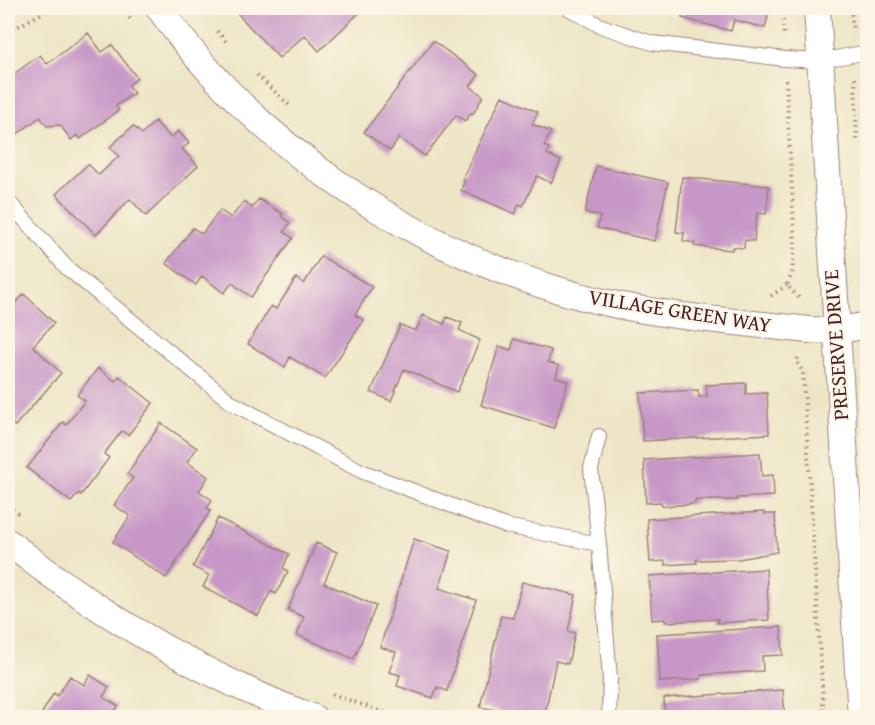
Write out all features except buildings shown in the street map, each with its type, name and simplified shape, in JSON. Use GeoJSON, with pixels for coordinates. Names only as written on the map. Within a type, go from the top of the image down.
{"type":"FeatureCollection","features":[{"type":"Feature","properties":{"kind":"street","name":"VILLAGE GREEN WAY"},"geometry":{"type":"LineString","coordinates":[[159,8],[180,38],[232,96],[293,150],[363,200],[436,241],[507,273],[573,295],[650,311],[809,330],[835,331],[867,325]]}},
{"type":"Feature","properties":{"kind":"street","name":"PRESERVE DRIVE"},"geometry":{"type":"LineString","coordinates":[[817,8],[835,331],[861,717]]}},
{"type":"Feature","properties":{"kind":"street"},"geometry":{"type":"LineString","coordinates":[[8,542],[118,621],[198,666],[314,717]]}},
{"type":"Feature","properties":{"kind":"lane"},"geometry":{"type":"LineString","coordinates":[[568,8],[601,27],[652,44],[785,60],[819,60],[861,53]]}},
{"type":"Feature","properties":{"kind":"lane"},"geometry":{"type":"LineString","coordinates":[[8,201],[67,268],[232,403],[361,471],[494,522],[599,544]]}},
{"type":"Feature","properties":{"kind":"lane"},"geometry":{"type":"LineString","coordinates":[[599,436],[591,469],[610,678],[609,717]]}},
{"type":"Feature","properties":{"kind":"path"},"geometry":{"type":"LineString","coordinates":[[8,32],[51,8]]}},
{"type":"Feature","properties":{"kind":"path"},"geometry":{"type":"LineString","coordinates":[[763,296],[773,296],[788,285],[792,274],[795,245],[782,8]]}},
{"type":"Feature","properties":{"kind":"path"},"geometry":{"type":"LineString","coordinates":[[851,8],[861,53],[857,149]]}},
{"type":"Feature","properties":{"kind":"path"},"geometry":{"type":"LineString","coordinates":[[211,24],[233,49]]}},
{"type":"Feature","properties":{"kind":"path"},"geometry":{"type":"LineString","coordinates":[[256,74],[298,112]]}},
{"type":"Feature","properties":{"kind":"path"},"geometry":{"type":"LineString","coordinates":[[861,256],[867,277]]}},
{"type":"Feature","properties":{"kind":"path"},"geometry":{"type":"LineString","coordinates":[[788,285],[801,298],[809,330],[796,361],[803,372],[824,717]]}},
{"type":"Feature","properties":{"kind":"path"},"geometry":{"type":"LineString","coordinates":[[8,505],[26,519]]}},
{"type":"Feature","properties":{"kind":"path"},"geometry":{"type":"LineString","coordinates":[[327,692],[399,717]]}}]}
